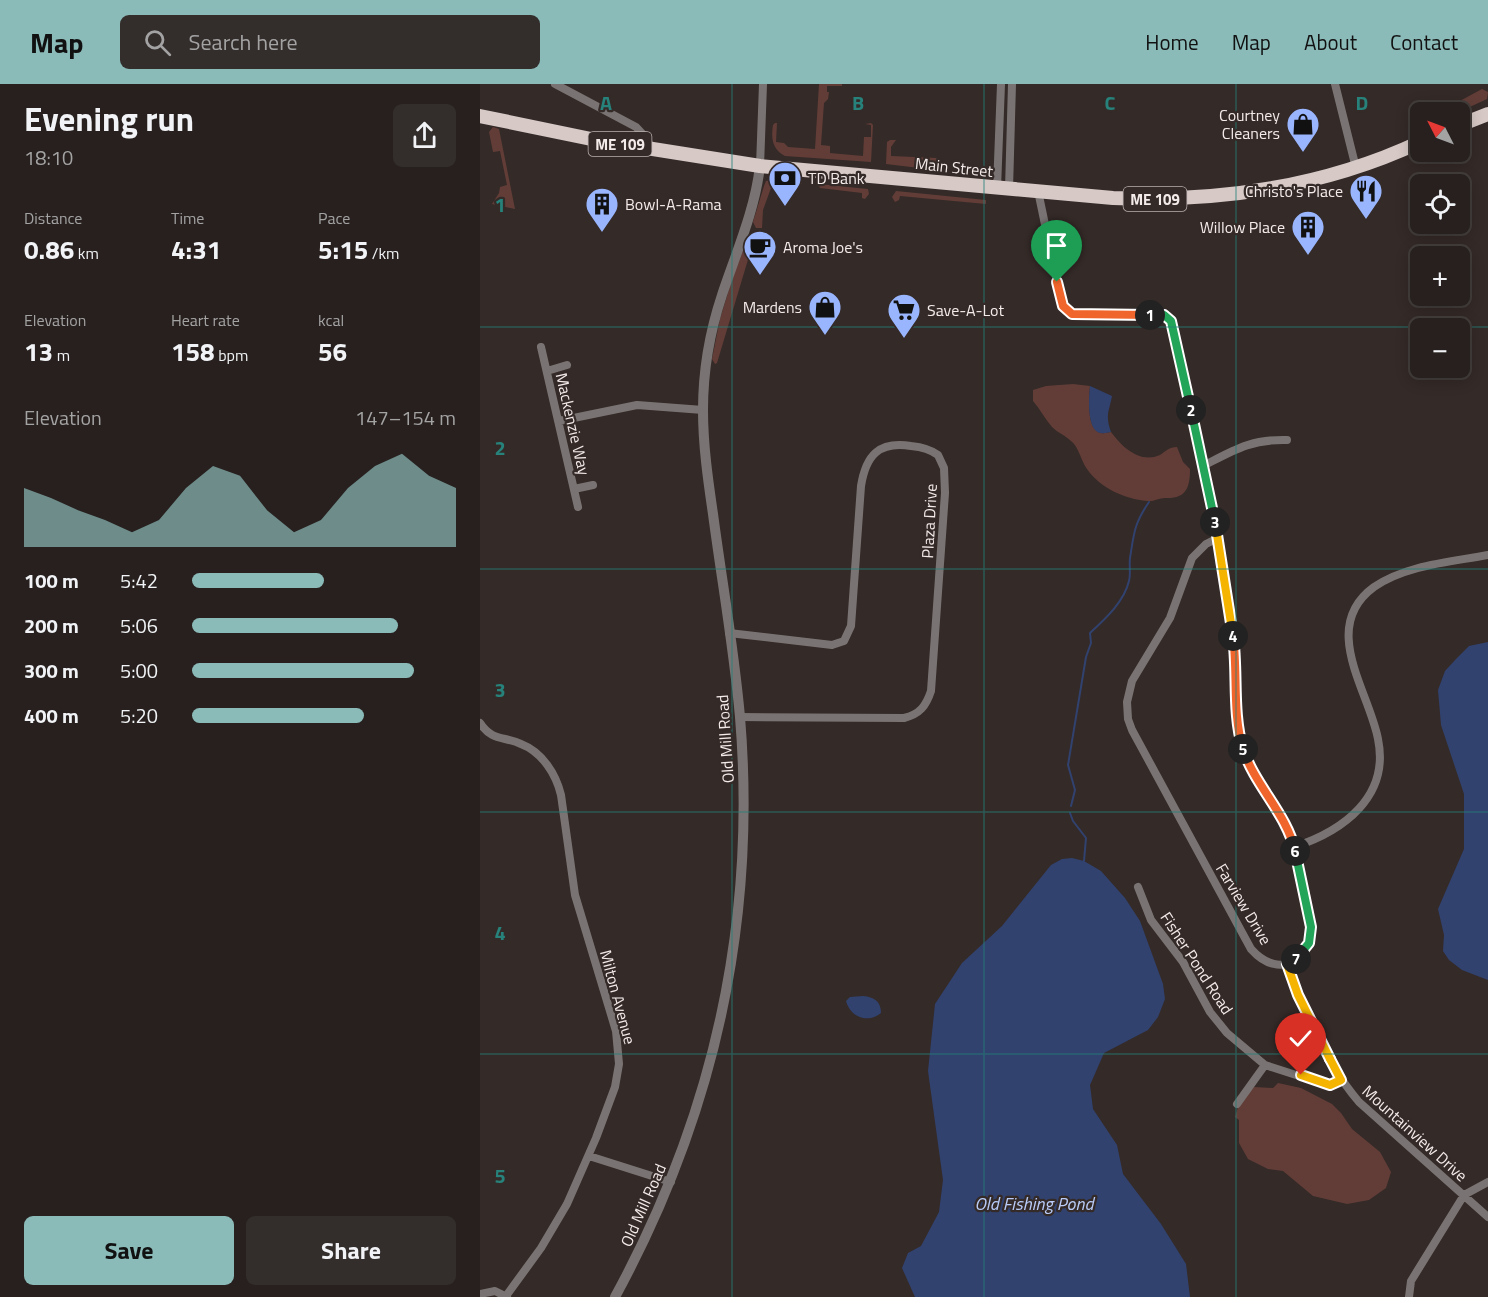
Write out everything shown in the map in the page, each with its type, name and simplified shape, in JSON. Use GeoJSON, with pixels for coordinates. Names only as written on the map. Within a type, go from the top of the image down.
{"type":"FeatureCollection","features":[{"type":"Feature","properties":{"kind":"highway"},"geometry":{"type":"LineString","coordinates":[[1470,121],[1488,114]]}},
{"type":"Feature","properties":{"kind":"highway","name":"Main Street"},"geometry":{"type":"LineString","coordinates":[[480,116],[650,149],[760,166],[1113,198],[1207,197],[1274,188],[1356,168],[1410,146]]}},
{"type":"Feature","properties":{"kind":"street"},"geometry":{"type":"LineString","coordinates":[[555,84],[636,127],[648,140],[650,149]]}},
{"type":"Feature","properties":{"kind":"street"},"geometry":{"type":"LineString","coordinates":[[760,166],[763,84]]}},
{"type":"Feature","properties":{"kind":"street"},"geometry":{"type":"LineString","coordinates":[[1001,84],[1003,188]]}},
{"type":"Feature","properties":{"kind":"street"},"geometry":{"type":"LineString","coordinates":[[1003,188],[1012,84]]}},
{"type":"Feature","properties":{"kind":"street"},"geometry":{"type":"LineString","coordinates":[[1335,84],[1356,168]]}},
{"type":"Feature","properties":{"kind":"street","name":"Old Mill Road"},"geometry":{"type":"LineString","coordinates":[[615,1297],[671,1182],[705,1082],[731,968],[739,888],[742,825],[740,717],[705,452],[703,410],[705,376],[715,321],[744,232],[759,179],[760,166]]}},
{"type":"Feature","properties":{"kind":"street"},"geometry":{"type":"LineString","coordinates":[[1038,191],[1061,301],[1066,311],[1078,316],[1164,315],[1171,321],[1218,538],[1234,648],[1241,741],[1250,769],[1278,814],[1294,847],[1310,917],[1309,943],[1300,956],[1287,964]]}},
{"type":"Feature","properties":{"kind":"street","name":"Mackenzie Way"},"geometry":{"type":"LineString","coordinates":[[541,346],[578,507]]}},
{"type":"Feature","properties":{"kind":"street"},"geometry":{"type":"LineString","coordinates":[[547,370],[567,365]]}},
{"type":"Feature","properties":{"kind":"street"},"geometry":{"type":"LineString","coordinates":[[559,421],[637,405],[703,410]]}},
{"type":"Feature","properties":{"kind":"street"},"geometry":{"type":"LineString","coordinates":[[1203,466],[1250,444],[1267,440],[1287,440]]}},
{"type":"Feature","properties":{"kind":"street","name":"Plaza Drive"},"geometry":{"type":"LineString","coordinates":[[729,633],[832,645],[844,641],[851,626],[861,486],[867,464],[878,451],[896,444],[920,447],[938,455],[944,468],[945,493],[931,691],[925,707],[913,716],[904,718],[740,717]]}},
{"type":"Feature","properties":{"kind":"street"},"geometry":{"type":"LineString","coordinates":[[574,489],[593,485]]}},
{"type":"Feature","properties":{"kind":"street","name":"Farview Drive"},"geometry":{"type":"LineString","coordinates":[[1218,538],[1206,544],[1192,558],[1170,618],[1132,681],[1127,702],[1128,717],[1132,730],[1251,950],[1271,963],[1287,964]]}},
{"type":"Feature","properties":{"kind":"street"},"geometry":{"type":"LineString","coordinates":[[1294,847],[1324,835],[1349,819],[1369,795],[1378,773],[1380,756],[1378,740],[1353,666],[1349,645],[1351,621],[1361,599],[1376,586],[1404,573],[1488,555]]}},
{"type":"Feature","properties":{"kind":"street","name":"Milton Avenue"},"geometry":{"type":"LineString","coordinates":[[480,723],[483,734],[520,743],[536,753],[549,767],[559,789],[575,895],[615,1024],[620,1055],[615,1087],[589,1156],[555,1226],[506,1297],[495,1291],[480,1294]]}},
{"type":"Feature","properties":{"kind":"street","name":"Fisher Pond Road"},"geometry":{"type":"LineString","coordinates":[[1138,887],[1151,920],[1183,962],[1210,1012],[1236,1042],[1265,1065],[1324,1084],[1330,1085],[1341,1080]]}},
{"type":"Feature","properties":{"kind":"street","name":"Mountainview Drive"},"geometry":{"type":"LineString","coordinates":[[1287,964],[1298,995],[1341,1080],[1359,1102],[1488,1217]]}},
{"type":"Feature","properties":{"kind":"street"},"geometry":{"type":"LineString","coordinates":[[1237,1104],[1265,1065]]}},
{"type":"Feature","properties":{"kind":"street"},"geometry":{"type":"LineString","coordinates":[[589,1156],[671,1182]]}},
{"type":"Feature","properties":{"kind":"street"},"geometry":{"type":"LineString","coordinates":[[1409,1297],[1413,1277],[1464,1195],[1488,1182]]}},
{"type":"Feature","properties":{"kind":"shaded area"},"geometry":{"type":"Polygon","coordinates":[[[819,84],[842,84],[842,86],[827,86],[827,92],[829,92],[828,99],[824,103],[821,145],[830,146],[830,153],[863,156],[864,137],[871,137],[871,125],[865,124],[871,123],[873,125],[871,162],[785,156],[775,147],[772,130],[773,125],[777,123],[776,142],[784,143],[788,147],[815,149],[819,84]]]}},
{"type":"Feature","properties":{"kind":"shaded area"},"geometry":{"type":"Polygon","coordinates":[[[1482,89],[1488,92],[1487,99],[1470,107],[1470,102],[1458,102],[1482,89]]]}},
{"type":"Feature","properties":{"kind":"shaded area"},"geometry":{"type":"Polygon","coordinates":[[[493,127],[499,129],[515,209],[492,204],[500,187],[507,185],[500,151],[493,152],[489,132],[493,127]]]}},
{"type":"Feature","properties":{"kind":"shaded area"},"geometry":{"type":"Polygon","coordinates":[[[896,140],[891,147],[891,156],[937,158],[936,170],[886,164],[887,142],[896,140]]]}},
{"type":"Feature","properties":{"kind":"shaded area"},"geometry":{"type":"Polygon","coordinates":[[[776,179],[802,183],[796,189],[771,188],[763,210],[762,228],[756,228],[753,222],[766,181],[776,179]]]}},
{"type":"Feature","properties":{"kind":"shaded area"},"geometry":{"type":"Polygon","coordinates":[[[818,184],[868,189],[869,194],[865,199],[862,198],[862,193],[820,188],[818,184]]]}},
{"type":"Feature","properties":{"kind":"shaded area"},"geometry":{"type":"Polygon","coordinates":[[[896,191],[986,200],[986,204],[900,196],[895,202],[892,197],[896,191]]]}},
{"type":"Feature","properties":{"kind":"shaded area"},"geometry":{"type":"Polygon","coordinates":[[[749,241],[753,243],[715,364],[712,359],[720,319],[742,247],[749,241]]]}},
{"type":"Feature","properties":{"kind":"shaded area"},"geometry":{"type":"Polygon","coordinates":[[[1073,384],[1090,386],[1090,412],[1096,431],[1111,432],[1120,443],[1139,456],[1153,457],[1177,447],[1183,462],[1190,469],[1188,487],[1185,491],[1178,497],[1139,500],[1106,487],[1092,476],[1074,444],[1052,427],[1033,401],[1033,390],[1046,386],[1073,384]]]}},
{"type":"Feature","properties":{"kind":"shaded area"},"geometry":{"type":"Polygon","coordinates":[[[1278,1083],[1301,1088],[1332,1104],[1352,1129],[1380,1152],[1391,1172],[1386,1188],[1369,1200],[1347,1204],[1313,1196],[1283,1171],[1268,1169],[1248,1159],[1239,1143],[1239,1120],[1235,1117],[1239,1104],[1254,1087],[1273,1088],[1278,1083]]]}},
{"type":"Feature","properties":{"kind":"water"},"geometry":{"type":"Polygon","coordinates":[[[1090,386],[1112,396],[1108,417],[1111,432],[1101,433],[1093,426],[1090,412],[1090,386]]]}},
{"type":"Feature","properties":{"kind":"water"},"geometry":{"type":"Polygon","coordinates":[[[1488,642],[1488,980],[1462,970],[1449,960],[1443,951],[1444,935],[1438,909],[1464,849],[1464,794],[1441,725],[1438,690],[1445,671],[1469,646],[1488,642]]]}},
{"type":"Feature","properties":{"kind":"water","name":"Old Fishing Pond"},"geometry":{"type":"Polygon","coordinates":[[[1072,858],[1084,861],[1101,871],[1125,898],[1140,921],[1163,984],[1165,999],[1158,1017],[1148,1030],[1104,1053],[1090,1085],[1093,1109],[1117,1145],[1123,1174],[1161,1224],[1186,1264],[1190,1297],[915,1297],[902,1268],[908,1253],[921,1246],[939,1212],[943,1180],[928,1071],[935,1004],[962,963],[1002,926],[1051,865],[1062,859],[1072,858]]]}},
{"type":"Feature","properties":{"kind":"water"},"geometry":{"type":"Polygon","coordinates":[[[863,996],[876,1000],[880,1005],[881,1013],[871,1018],[855,1015],[846,1001],[850,997],[863,996]]]}},
{"type":"Feature","properties":{"kind":"waterway"},"geometry":{"type":"LineString","coordinates":[[1071,806],[1075,790],[1068,765],[1086,657],[1091,643],[1090,633],[1113,610],[1127,589],[1135,529],[1149,502]]}},
{"type":"Feature","properties":{"kind":"waterway"},"geometry":{"type":"LineString","coordinates":[[1070,813],[1086,838],[1084,861]]}},
{"type":"Feature","properties":{"kind":"place","name":"Courtney Cleaners"},"geometry":{"type":"Point","coordinates":[1303,153]}},
{"type":"Feature","properties":{"kind":"place","name":"TD Bank"},"geometry":{"type":"Point","coordinates":[785,207]}},
{"type":"Feature","properties":{"kind":"place","name":"Christo's Place"},"geometry":{"type":"Point","coordinates":[1366,220]}},
{"type":"Feature","properties":{"kind":"place","name":"Bowl-A-Rama"},"geometry":{"type":"Point","coordinates":[602,233]}},
{"type":"Feature","properties":{"kind":"place","name":"Willow Place"},"geometry":{"type":"Point","coordinates":[1308,256]}},
{"type":"Feature","properties":{"kind":"place","name":"Aroma Joe's"},"geometry":{"type":"Point","coordinates":[760,276]}},
{"type":"Feature","properties":{"kind":"place","name":"Mardens"},"geometry":{"type":"Point","coordinates":[825,336]}},
{"type":"Feature","properties":{"kind":"place","name":"Save-A-Lot"},"geometry":{"type":"Point","coordinates":[904,339]}},
{"type":"Feature","properties":{"kind":"route"},"geometry":{"type":"LineString","coordinates":[[1057,282],[1063,306],[1072,314],[1078,316],[1164,315],[1172,323],[1218,538],[1234,648],[1241,741],[1250,769],[1270,799],[1294,847],[1310,917],[1309,943],[1300,956],[1287,964],[1298,995],[1341,1080],[1330,1085],[1301,1075]]}}]}
